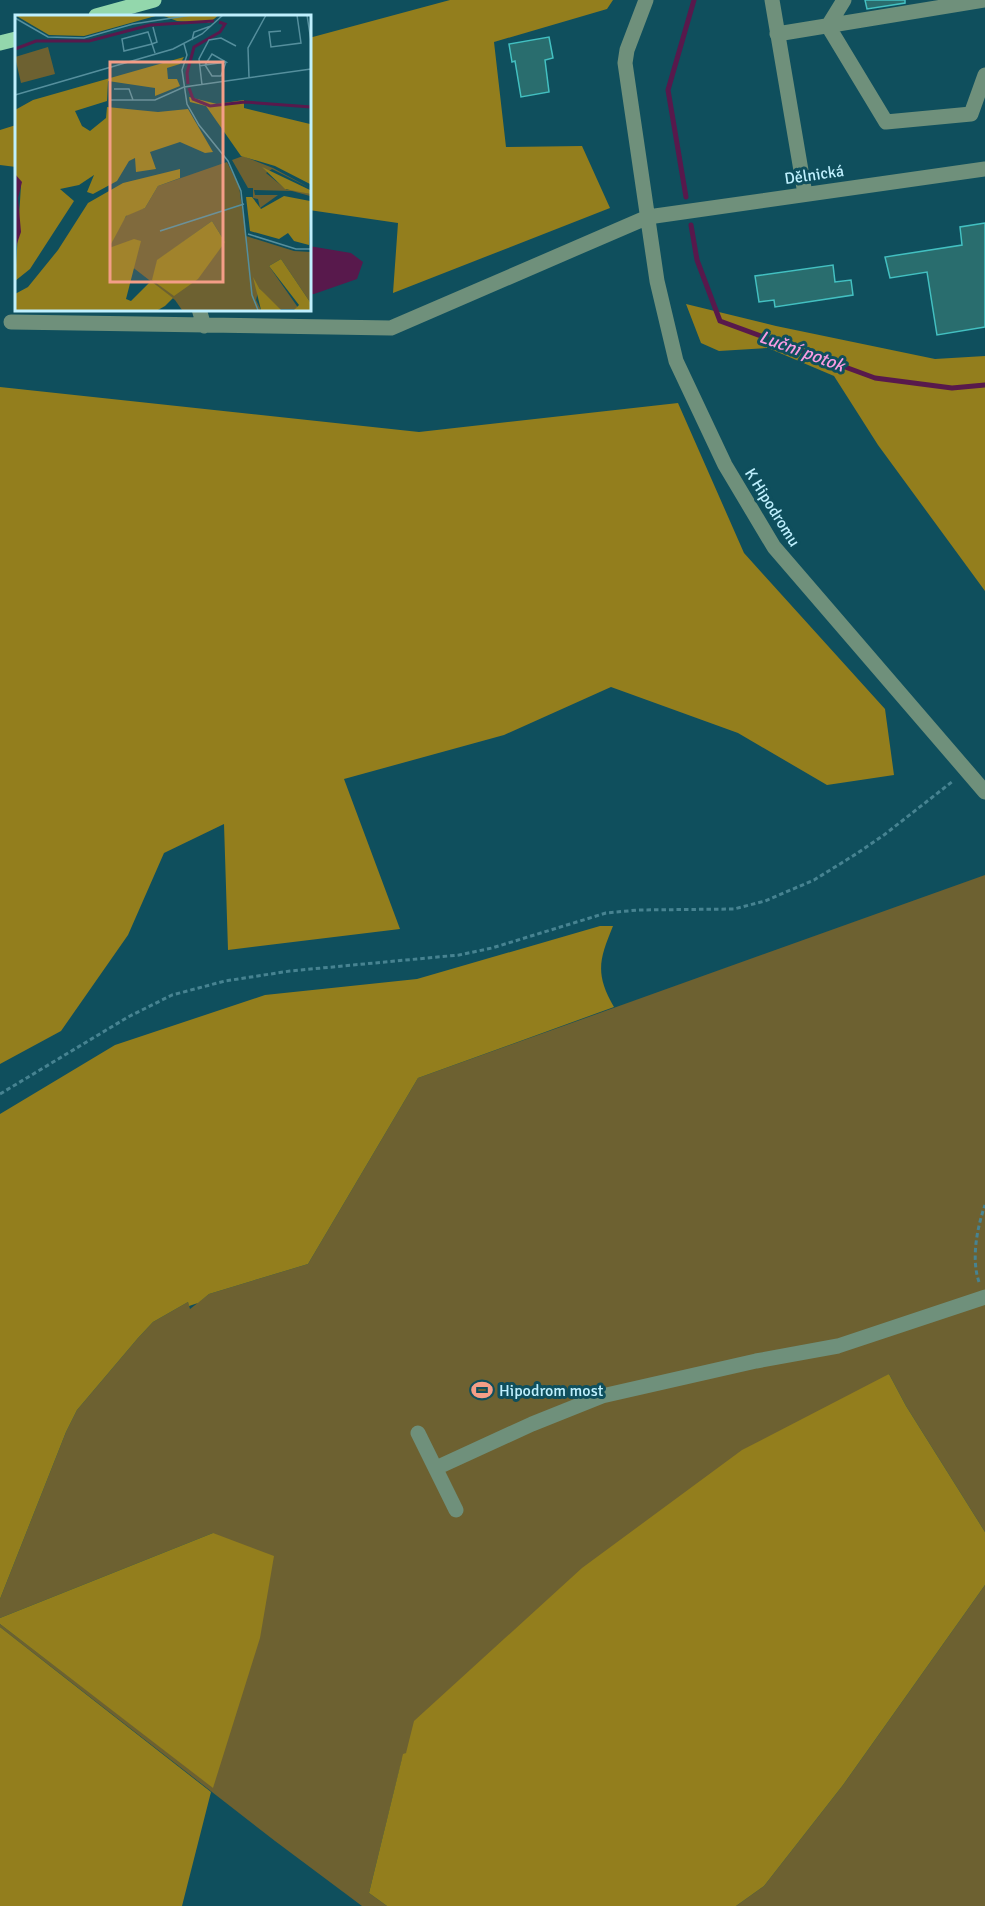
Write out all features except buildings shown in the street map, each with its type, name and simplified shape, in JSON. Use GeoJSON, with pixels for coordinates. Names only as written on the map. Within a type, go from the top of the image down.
{"type":"FeatureCollection","features":[{"type":"Feature","properties":{"kind":"main road"},"geometry":{"type":"LineString","coordinates":[[100,15],[154,0]]}},
{"type":"Feature","properties":{"kind":"main road"},"geometry":{"type":"LineString","coordinates":[[0,43],[15,39]]}},
{"type":"Feature","properties":{"kind":"street","name":"K Hipodromu"},"geometry":{"type":"LineString","coordinates":[[646,0],[627,50],[625,63],[657,281],[676,361],[725,465],[774,547],[985,792]]}},
{"type":"Feature","properties":{"kind":"street"},"geometry":{"type":"LineString","coordinates":[[772,0],[805,194]]}},
{"type":"Feature","properties":{"kind":"street"},"geometry":{"type":"LineString","coordinates":[[828,26],[844,0]]}},
{"type":"Feature","properties":{"kind":"street"},"geometry":{"type":"LineString","coordinates":[[777,34],[985,0]]}},
{"type":"Feature","properties":{"kind":"street"},"geometry":{"type":"LineString","coordinates":[[828,26],[886,122],[971,114],[985,75]]}},
{"type":"Feature","properties":{"kind":"street","name":"Dělnická"},"geometry":{"type":"LineString","coordinates":[[11,322],[391,328],[648,217],[985,169]]}},
{"type":"Feature","properties":{"kind":"street"},"geometry":{"type":"LineString","coordinates":[[199,310],[204,326]]}},
{"type":"Feature","properties":{"kind":"street"},"geometry":{"type":"LineString","coordinates":[[436,1468],[532,1424],[602,1396],[756,1361],[838,1346],[985,1298]]}},
{"type":"Feature","properties":{"kind":"street"},"geometry":{"type":"LineString","coordinates":[[418,1433],[456,1510]]}},
{"type":"Feature","properties":{"kind":"path"},"geometry":{"type":"LineString","coordinates":[[0,1094],[128,1017],[172,995],[225,981],[290,970],[459,955],[492,948],[606,913],[638,910],[734,909],[758,904],[799,888],[823,875],[884,835],[967,771]]}},
{"type":"Feature","properties":{"kind":"path"},"geometry":{"type":"LineString","coordinates":[[985,1205],[976,1238],[977,1275],[985,1298]]}},
{"type":"Feature","properties":{"kind":"shaded area"},"geometry":{"type":"Polygon","coordinates":[[[450,0],[613,0],[607,9],[494,42],[506,147],[582,146],[610,208],[393,293],[398,223],[310,210],[310,38],[450,0]]]}},
{"type":"Feature","properties":{"kind":"shaded area"},"geometry":{"type":"Polygon","coordinates":[[[15,125],[15,167],[0,165],[0,130],[15,125]]]}},
{"type":"Feature","properties":{"kind":"shaded area"},"geometry":{"type":"Polygon","coordinates":[[[310,246],[351,253],[363,262],[357,279],[310,294],[310,246]]]}},
{"type":"Feature","properties":{"kind":"shaded area"},"geometry":{"type":"Polygon","coordinates":[[[686,304],[776,326],[935,359],[985,356],[985,591],[878,445],[834,376],[768,348],[719,351],[701,343],[686,304]]]}},
{"type":"Feature","properties":{"kind":"shaded area"},"geometry":{"type":"Polygon","coordinates":[[[0,387],[419,432],[678,403],[744,553],[885,709],[894,775],[827,785],[738,733],[611,687],[504,735],[344,779],[400,929],[228,950],[224,824],[164,853],[128,935],[61,1031],[0,1064],[0,387]]]}},
{"type":"Feature","properties":{"kind":"shaded area","name":"Hipodrom most"},"geometry":{"type":"Polygon","coordinates":[[[985,875],[985,1532],[906,1406],[889,1374],[406,1753],[402,1759],[369,1893],[387,1906],[362,1906],[0,1627],[0,1624],[213,1787],[213,1533],[0,1618],[0,1599],[66,1432],[77,1410],[153,1322],[188,1302],[190,1309],[209,1294],[308,1264],[418,1078],[985,875]]]}},
{"type":"Feature","properties":{"kind":"shaded area"},"geometry":{"type":"Polygon","coordinates":[[[600,926],[613,926],[601,967],[604,985],[614,1007],[418,1078],[308,1264],[209,1294],[198,1303],[189,1306],[188,1302],[153,1322],[138,1338],[77,1410],[66,1432],[0,1599],[0,1114],[115,1045],[265,995],[417,979],[600,926]]]}},
{"type":"Feature","properties":{"kind":"shaded area"},"geometry":{"type":"Polygon","coordinates":[[[889,1374],[906,1406],[985,1532],[985,1585],[843,1785],[764,1886],[736,1906],[387,1906],[369,1893],[403,1754],[406,1753],[414,1721],[582,1568],[742,1450],[889,1374]]]}},
{"type":"Feature","properties":{"kind":"shaded area"},"geometry":{"type":"Polygon","coordinates":[[[213,1533],[274,1556],[260,1638],[213,1788],[0,1624],[0,1618],[213,1533]]]}},
{"type":"Feature","properties":{"kind":"shaded area"},"geometry":{"type":"Polygon","coordinates":[[[985,1585],[985,1906],[736,1906],[764,1886],[843,1785],[985,1585]]]}},
{"type":"Feature","properties":{"kind":"shaded area"},"geometry":{"type":"Polygon","coordinates":[[[0,1627],[211,1792],[182,1906],[0,1906],[0,1627]]]}},
{"type":"Feature","properties":{"kind":"waterway","name":"Luční potok"},"geometry":{"type":"LineString","coordinates":[[686,197],[668,90],[694,0]]}},
{"type":"Feature","properties":{"kind":"waterway","name":"Luční potok"},"geometry":{"type":"LineString","coordinates":[[691,225],[697,260],[720,321],[875,378],[952,388],[985,385]]}},
{"type":"Feature","properties":{"kind":"place","name":"Hipodrom most"},"geometry":{"type":"Point","coordinates":[482,1390]}}]}
